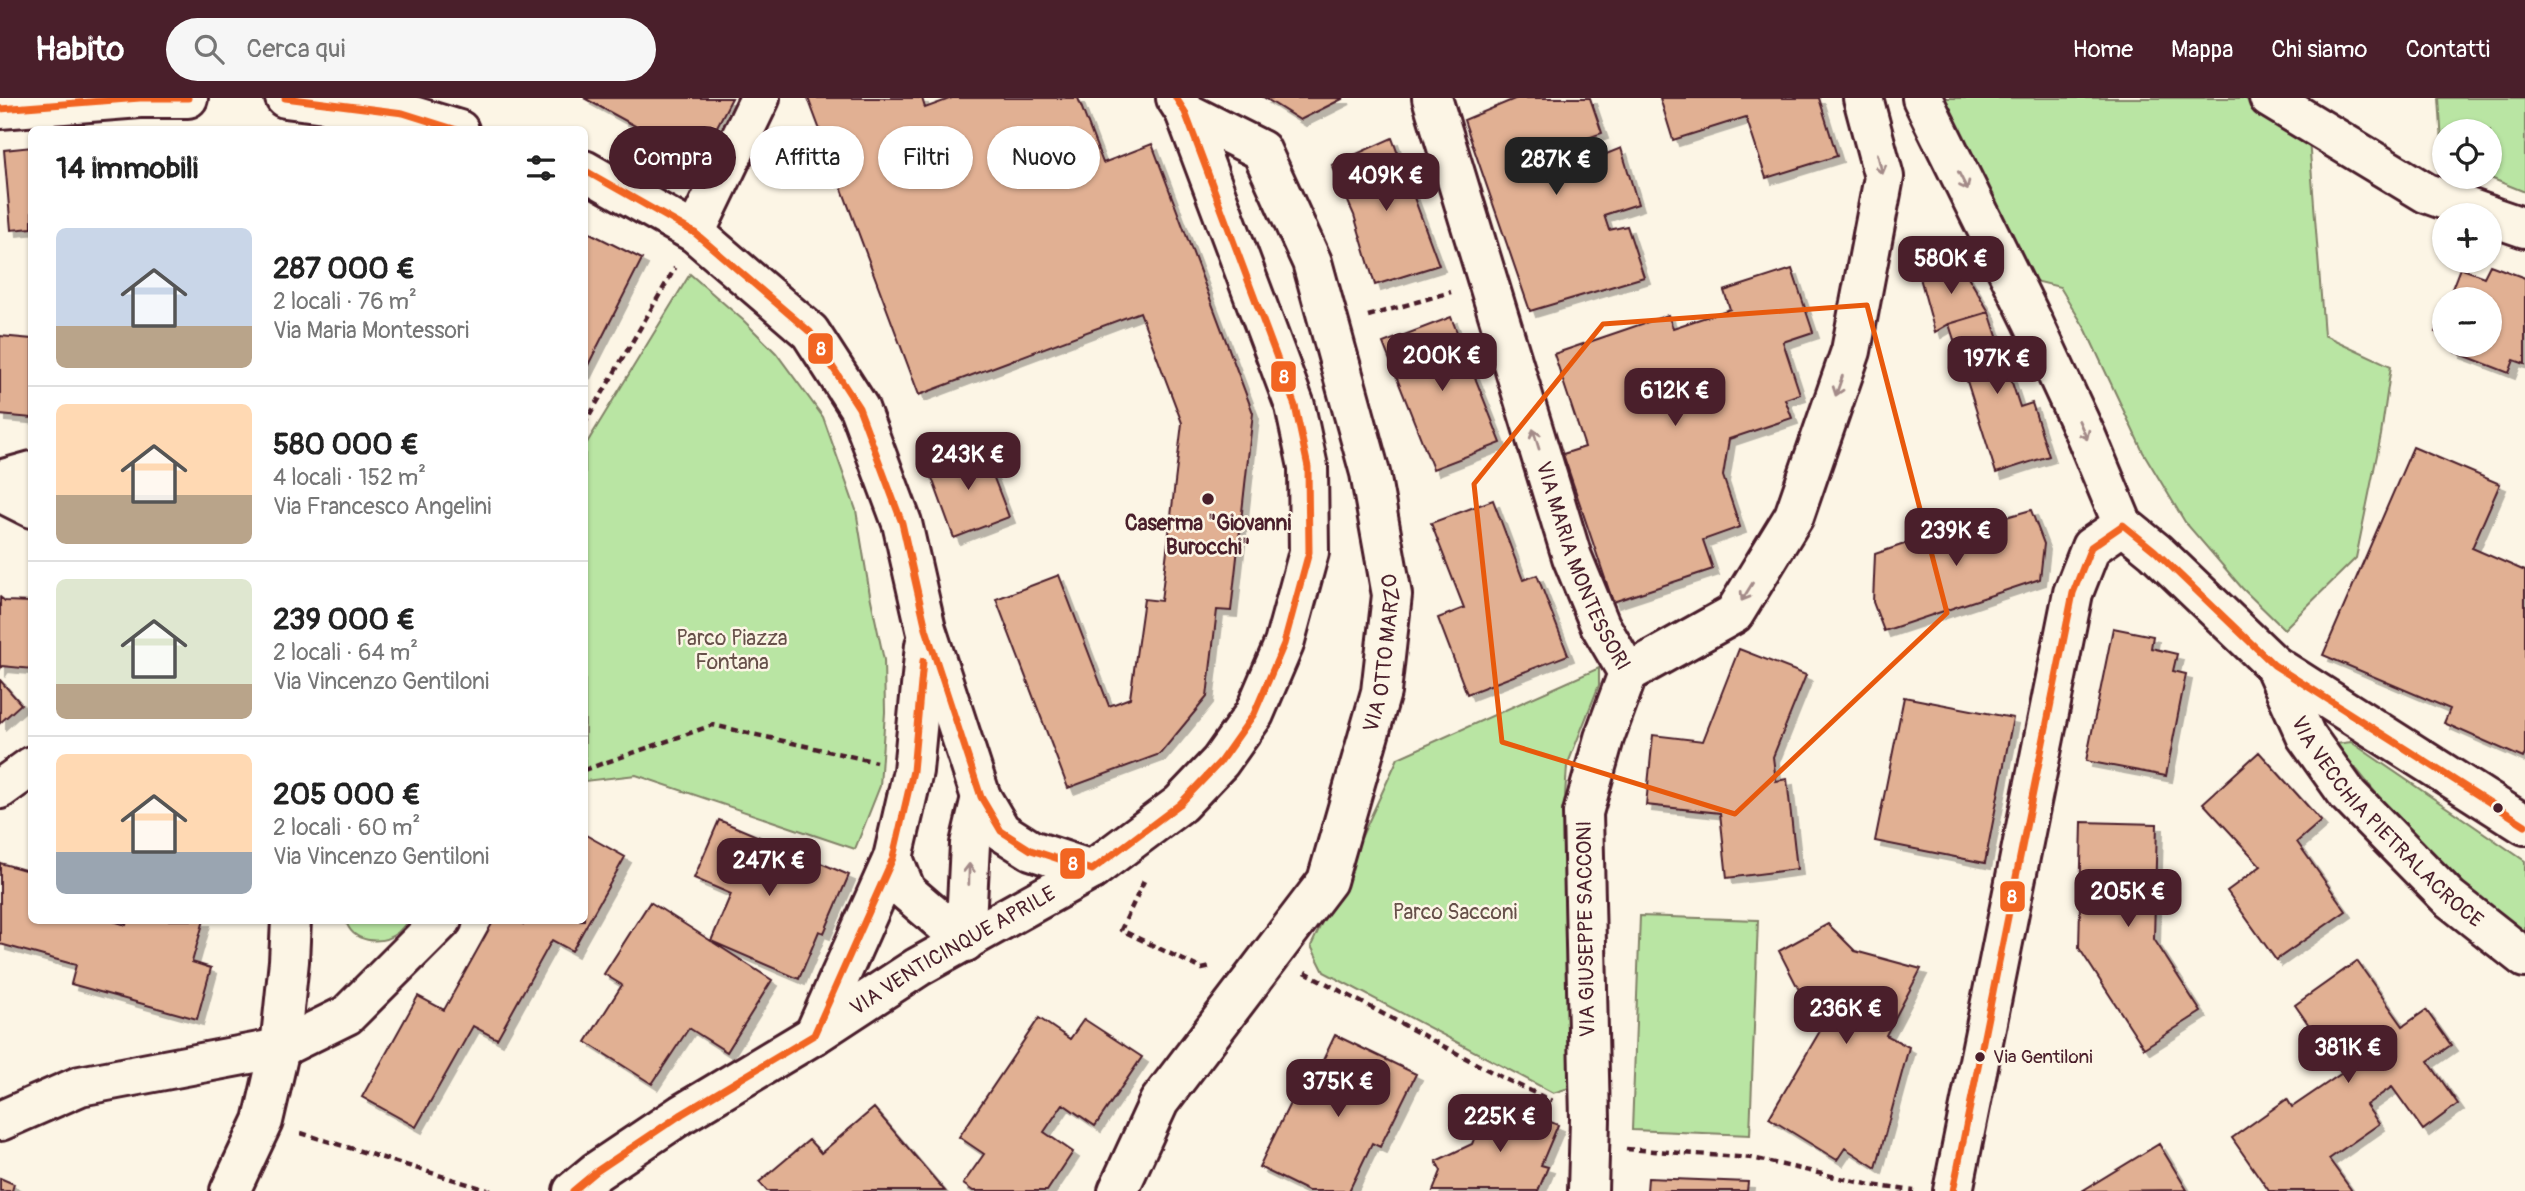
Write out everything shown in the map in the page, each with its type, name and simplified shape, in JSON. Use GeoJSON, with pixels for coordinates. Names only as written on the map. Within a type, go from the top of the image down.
{"type":"FeatureCollection","features":[{"type":"Feature","properties":{"kind":"street"},"geometry":{"type":"LineString","coordinates":[[0,108],[140,98],[188,98]]}},
{"type":"Feature","properties":{"kind":"street"},"geometry":{"type":"LineString","coordinates":[[285,98],[403,113],[446,126]]}},
{"type":"Feature","properties":{"kind":"street"},"geometry":{"type":"LineString","coordinates":[[695,233],[760,98]]}},
{"type":"Feature","properties":{"kind":"street","name":"VIA MARIA MONTESSORI"},"geometry":{"type":"LineString","coordinates":[[1432,98],[1572,557],[1600,625],[1628,673],[1734,614],[1794,516],[1851,351],[1884,177],[1863,98]]}},
{"type":"Feature","properties":{"kind":"street"},"geometry":{"type":"LineString","coordinates":[[1922,98],[2032,320],[2086,436],[2123,525],[2155,551],[2274,665],[2524,822]]}},
{"type":"Feature","properties":{"kind":"street"},"geometry":{"type":"LineString","coordinates":[[2269,98],[2426,193],[2453,203]]}},
{"type":"Feature","properties":{"kind":"street","name":"VIA VENTICINQUE APRILE"},"geometry":{"type":"LineString","coordinates":[[573,1191],[597,1171],[682,1114],[814,1035],[918,967],[1092,870],[1181,804],[1220,762],[1254,714],[1284,644],[1309,552],[1308,467],[1295,406],[1181,105]]}},
{"type":"Feature","properties":{"kind":"street","name":"VIA OTTO MARZO"},"geometry":{"type":"LineString","coordinates":[[1118,1191],[1159,1102],[1327,881],[1381,692],[1392,596],[1370,473],[1312,262],[1261,150],[1181,105]]}},
{"type":"Feature","properties":{"kind":"street"},"geometry":{"type":"LineString","coordinates":[[588,172],[695,233],[810,332],[859,408],[902,523],[926,629],[981,797],[1001,831],[1031,850],[1092,870]]}},
{"type":"Feature","properties":{"kind":"street"},"geometry":{"type":"LineString","coordinates":[[2502,220],[2525,228]]}},
{"type":"Feature","properties":{"kind":"street"},"geometry":{"type":"LineString","coordinates":[[0,480],[28,472]]}},
{"type":"Feature","properties":{"kind":"street"},"geometry":{"type":"LineString","coordinates":[[0,492],[28,506]]}},
{"type":"Feature","properties":{"kind":"street"},"geometry":{"type":"LineString","coordinates":[[1953,1191],[2073,593],[2091,547],[2123,525]]}},
{"type":"Feature","properties":{"kind":"street"},"geometry":{"type":"LineString","coordinates":[[814,1035],[893,858],[913,771],[926,629]]}},
{"type":"Feature","properties":{"kind":"street","name":"VIA VECCHIA PIETRALACROCE"},"geometry":{"type":"LineString","coordinates":[[2274,665],[2306,737],[2348,795],[2449,898],[2525,958]]}},
{"type":"Feature","properties":{"kind":"street","name":"VIA GIUSEPPE SACCONI"},"geometry":{"type":"LineString","coordinates":[[1588,1191],[1590,1119],[1583,813],[1604,738],[1628,673]]}},
{"type":"Feature","properties":{"kind":"street"},"geometry":{"type":"LineString","coordinates":[[0,789],[28,768]]}},
{"type":"Feature","properties":{"kind":"street"},"geometry":{"type":"LineString","coordinates":[[965,942],[970,844],[981,797]]}},
{"type":"Feature","properties":{"kind":"street"},"geometry":{"type":"LineString","coordinates":[[893,858],[906,891],[965,942]]}},
{"type":"Feature","properties":{"kind":"street"},"geometry":{"type":"LineString","coordinates":[[230,1191],[263,1121],[280,1048],[291,924]]}},
{"type":"Feature","properties":{"kind":"street"},"geometry":{"type":"LineString","coordinates":[[0,1121],[80,1086],[280,1048],[347,1015],[438,924]]}},
{"type":"Feature","properties":{"kind":"path"},"geometry":{"type":"LineString","coordinates":[[588,418],[695,233]]}},
{"type":"Feature","properties":{"kind":"path"},"geometry":{"type":"LineString","coordinates":[[1386,311],[1488,280]]}},
{"type":"Feature","properties":{"kind":"path"},"geometry":{"type":"LineString","coordinates":[[588,769],[713,725],[913,771]]}},
{"type":"Feature","properties":{"kind":"path"},"geometry":{"type":"LineString","coordinates":[[1145,879],[1121,930],[1202,968],[1213,966]]}},
{"type":"Feature","properties":{"kind":"path"},"geometry":{"type":"LineString","coordinates":[[1272,955],[1501,1077],[1590,1119],[1612,1148],[1752,1158],[1871,1185],[1915,1191]]}},
{"type":"Feature","properties":{"kind":"path"},"geometry":{"type":"LineString","coordinates":[[263,1121],[491,1191]]}},
{"type":"Feature","properties":{"kind":"highlighted area"},"geometry":{"type":"Polygon","coordinates":[[[1867,305],[1947,613],[1735,814],[1502,742],[1474,484],[1603,324],[1867,305]]]}},
{"type":"Feature","properties":{"kind":"green space"},"geometry":{"type":"Polygon","coordinates":[[[1934,98],[2244,98],[2309,139],[2324,335],[2391,366],[2381,435],[2356,558],[2284,629],[2242,588],[2185,522],[2143,452],[2086,330],[2060,287],[2027,279],[1934,98]]]}},
{"type":"Feature","properties":{"kind":"green space"},"geometry":{"type":"Polygon","coordinates":[[[2439,98],[2525,98],[2525,192],[2502,183],[2502,119],[2440,119],[2439,98]]]}},
{"type":"Feature","properties":{"kind":"green space","name":"Parco Piazza Fontana"},"geometry":{"type":"Polygon","coordinates":[[[690,274],[776,353],[823,417],[856,510],[884,660],[885,712],[880,786],[855,849],[636,775],[588,781],[588,441],[690,274]]]}},
{"type":"Feature","properties":{"kind":"green space","name":"Parco Sacconi"},"geometry":{"type":"Polygon","coordinates":[[[1599,668],[1599,685],[1567,766],[1563,827],[1569,896],[1572,1087],[1553,1093],[1324,972],[1311,946],[1398,758],[1599,668]]]}},
{"type":"Feature","properties":{"kind":"green space"},"geometry":{"type":"Polygon","coordinates":[[[2351,742],[2525,861],[2525,937],[2445,878],[2336,744],[2351,742]]]}},
{"type":"Feature","properties":{"kind":"green space"},"geometry":{"type":"Polygon","coordinates":[[[1640,916],[1758,920],[1750,1135],[1632,1130],[1640,916]]]}},
{"type":"Feature","properties":{"kind":"green space"},"geometry":{"type":"Polygon","coordinates":[[[348,924],[405,924],[398,932],[383,940],[367,940],[354,934],[348,924]]]}},
{"type":"Feature","properties":{"kind":"building"},"geometry":{"type":"Polygon","coordinates":[[[584,98],[732,98],[717,126],[635,126],[584,98]]]}},
{"type":"Feature","properties":{"kind":"building","name":"Caserma \"Giovanni Burocchi\""},"geometry":{"type":"Polygon","coordinates":[[[808,98],[922,98],[925,108],[952,98],[1078,98],[1089,126],[987,126],[987,189],[1100,189],[1100,155],[1103,163],[1152,144],[1253,413],[1231,611],[1217,610],[1207,697],[1160,754],[1068,788],[996,599],[1059,575],[1109,706],[1130,698],[1144,599],[1161,601],[1182,423],[1140,312],[919,395],[842,189],[864,189],[864,126],[818,126],[808,98]]]}},
{"type":"Feature","properties":{"kind":"building"},"geometry":{"type":"Polygon","coordinates":[[[1265,98],[1344,98],[1300,120],[1265,98]]]}},
{"type":"Feature","properties":{"kind":"building"},"geometry":{"type":"Polygon","coordinates":[[[1517,98],[1590,98],[1602,133],[1582,140],[1589,161],[1621,148],[1638,204],[1604,215],[1609,230],[1627,226],[1644,277],[1530,311],[1464,120],[1517,98]]]}},
{"type":"Feature","properties":{"kind":"building"},"geometry":{"type":"Polygon","coordinates":[[[1660,98],[1819,98],[1837,156],[1766,178],[1746,117],[1673,140],[1660,98]]]}},
{"type":"Feature","properties":{"kind":"building"},"geometry":{"type":"Polygon","coordinates":[[[1392,138],[1439,265],[1375,285],[1354,215],[1332,165],[1392,138]]]}},
{"type":"Feature","properties":{"kind":"building"},"geometry":{"type":"Polygon","coordinates":[[[28,147],[28,228],[11,230],[4,150],[28,147]]]}},
{"type":"Feature","properties":{"kind":"building"},"geometry":{"type":"Polygon","coordinates":[[[588,232],[642,259],[588,365],[588,232]]]}},
{"type":"Feature","properties":{"kind":"building"},"geometry":{"type":"Polygon","coordinates":[[[1960,263],[1989,312],[1949,324],[1935,332],[1919,274],[1960,263]]]}},
{"type":"Feature","properties":{"kind":"building"},"geometry":{"type":"Polygon","coordinates":[[[1792,269],[1813,332],[1783,342],[1800,394],[1785,399],[1792,418],[1729,439],[1723,476],[1740,527],[1703,540],[1713,569],[1613,602],[1563,454],[1585,447],[1554,354],[1668,315],[1673,328],[1730,309],[1724,291],[1792,269]]]}},
{"type":"Feature","properties":{"kind":"building"},"geometry":{"type":"Polygon","coordinates":[[[2502,269],[2525,278],[2525,364],[2514,360],[2509,373],[2468,357],[2502,357],[2502,287],[2453,287],[2458,273],[2473,273],[2484,277],[2486,273],[2502,273],[2502,269]]]}},
{"type":"Feature","properties":{"kind":"building"},"geometry":{"type":"Polygon","coordinates":[[[1989,312],[2020,407],[2032,403],[2049,456],[1996,473],[1949,324],[1989,312]]]}},
{"type":"Feature","properties":{"kind":"building"},"geometry":{"type":"Polygon","coordinates":[[[1451,317],[1501,443],[1433,469],[1383,343],[1451,317]]]}},
{"type":"Feature","properties":{"kind":"building"},"geometry":{"type":"Polygon","coordinates":[[[0,336],[28,339],[28,418],[0,415],[0,336]]]}},
{"type":"Feature","properties":{"kind":"building"},"geometry":{"type":"Polygon","coordinates":[[[982,447],[1009,517],[954,538],[928,467],[982,447]]]}},
{"type":"Feature","properties":{"kind":"building"},"geometry":{"type":"Polygon","coordinates":[[[2413,447],[2500,484],[2472,548],[2525,571],[2523,758],[2444,723],[2450,709],[2323,655],[2413,447]]]}},
{"type":"Feature","properties":{"kind":"building"},"geometry":{"type":"Polygon","coordinates":[[[1493,500],[1523,580],[1537,575],[1568,655],[1467,694],[1438,618],[1464,608],[1431,523],[1493,500]]]}},
{"type":"Feature","properties":{"kind":"building"},"geometry":{"type":"Polygon","coordinates":[[[2031,510],[2044,544],[2040,579],[1884,631],[1873,602],[1875,554],[1984,517],[1989,522],[2031,510]]]}},
{"type":"Feature","properties":{"kind":"building"},"geometry":{"type":"Polygon","coordinates":[[[0,597],[5,601],[28,602],[28,669],[2,666],[0,669],[0,597]]]}},
{"type":"Feature","properties":{"kind":"building"},"geometry":{"type":"Polygon","coordinates":[[[2113,628],[2153,636],[2151,648],[2177,654],[2173,671],[2186,674],[2166,776],[2086,761],[2113,628]]]}},
{"type":"Feature","properties":{"kind":"building"},"geometry":{"type":"Polygon","coordinates":[[[1739,649],[1806,675],[1773,757],[1776,781],[1787,779],[1797,869],[1727,878],[1720,813],[1646,805],[1653,735],[1703,741],[1739,649]]]}},
{"type":"Feature","properties":{"kind":"building"},"geometry":{"type":"Polygon","coordinates":[[[0,680],[21,704],[0,723],[0,680]]]}},
{"type":"Feature","properties":{"kind":"building"},"geometry":{"type":"Polygon","coordinates":[[[1904,697],[2013,718],[1985,863],[1875,841],[1904,697]]]}},
{"type":"Feature","properties":{"kind":"building"},"geometry":{"type":"Polygon","coordinates":[[[2259,752],[2321,821],[2297,842],[2346,911],[2276,960],[2227,891],[2261,866],[2203,803],[2259,752]]]}},
{"type":"Feature","properties":{"kind":"building"},"geometry":{"type":"Polygon","coordinates":[[[719,820],[849,875],[824,933],[819,931],[799,979],[711,941],[731,894],[694,878],[719,820]]]}},
{"type":"Feature","properties":{"kind":"building"},"geometry":{"type":"Polygon","coordinates":[[[2082,822],[2157,824],[2154,939],[2201,1012],[2144,1048],[2079,948],[2082,822]]]}},
{"type":"Feature","properties":{"kind":"building"},"geometry":{"type":"Polygon","coordinates":[[[588,836],[625,857],[588,923],[588,836]]]}},
{"type":"Feature","properties":{"kind":"building"},"geometry":{"type":"Polygon","coordinates":[[[0,863],[28,871],[28,924],[203,924],[192,962],[211,968],[197,1019],[71,984],[76,965],[0,944],[0,863]]]}},
{"type":"Feature","properties":{"kind":"building"},"geometry":{"type":"Polygon","coordinates":[[[650,902],[772,980],[727,1052],[689,1028],[652,1084],[586,1042],[622,985],[604,974],[650,902]]]}},
{"type":"Feature","properties":{"kind":"building"},"geometry":{"type":"Polygon","coordinates":[[[492,924],[587,924],[572,951],[552,940],[497,1039],[473,1026],[416,1127],[362,1097],[418,996],[444,1010],[492,924]]]}},
{"type":"Feature","properties":{"kind":"building"},"geometry":{"type":"Polygon","coordinates":[[[1828,924],[1855,951],[1921,969],[1886,1035],[1909,1047],[1876,1168],[1845,1148],[1837,1160],[1769,1118],[1820,1031],[1779,951],[1828,924]]]}},
{"type":"Feature","properties":{"kind":"building"},"geometry":{"type":"Polygon","coordinates":[[[2357,961],[2403,1026],[2426,1010],[2451,1045],[2428,1061],[2458,1104],[2423,1130],[2392,1087],[2366,1105],[2379,1124],[2329,1159],[2352,1191],[2269,1191],[2232,1138],[2287,1099],[2292,1107],[2342,1073],[2295,1005],[2357,961]]]}},
{"type":"Feature","properties":{"kind":"building"},"geometry":{"type":"Polygon","coordinates":[[[1039,1018],[1070,1039],[1084,1019],[1142,1057],[1095,1126],[1063,1104],[1044,1132],[1073,1152],[1047,1191],[973,1191],[963,1184],[984,1154],[959,1137],[1039,1018]]]}},
{"type":"Feature","properties":{"kind":"building"},"geometry":{"type":"Polygon","coordinates":[[[1335,1035],[1416,1074],[1380,1147],[1372,1143],[1349,1191],[1308,1191],[1259,1167],[1294,1095],[1304,1100],[1335,1035]]]}},
{"type":"Feature","properties":{"kind":"building"},"geometry":{"type":"Polygon","coordinates":[[[1492,1097],[1558,1125],[1541,1165],[1548,1167],[1538,1191],[1433,1191],[1441,1171],[1436,1161],[1472,1144],[1492,1097]]]}},
{"type":"Feature","properties":{"kind":"building"},"geometry":{"type":"Polygon","coordinates":[[[874,1108],[945,1191],[767,1191],[759,1182],[809,1140],[821,1153],[874,1108]]]}},
{"type":"Feature","properties":{"kind":"building"},"geometry":{"type":"Polygon","coordinates":[[[2159,1144],[2187,1190],[2082,1191],[2159,1144]]]}},
{"type":"Feature","properties":{"kind":"building"},"geometry":{"type":"Polygon","coordinates":[[[0,1178],[14,1184],[12,1191],[0,1191],[0,1178]]]}},
{"type":"Feature","properties":{"kind":"building"},"geometry":{"type":"Polygon","coordinates":[[[1648,1178],[1748,1182],[1747,1191],[1647,1191],[1648,1178]]]}},
{"type":"Feature","properties":{"kind":"transit line","name":"8"},"geometry":{"type":"LineString","coordinates":[[0,109],[140,98],[188,98]]}},
{"type":"Feature","properties":{"kind":"transit line","name":"8"},"geometry":{"type":"LineString","coordinates":[[285,98],[403,113],[444,126]]}},
{"type":"Feature","properties":{"kind":"transit line","name":"8"},"geometry":{"type":"LineString","coordinates":[[588,172],[695,233],[810,332],[859,408],[902,523],[926,629],[981,797],[1001,831],[1031,850],[1092,870],[1180,804],[1220,762],[1254,714],[1284,644],[1309,552],[1308,467],[1295,406],[1185,112],[1176,98]]}},
{"type":"Feature","properties":{"kind":"transit line","name":"8"},"geometry":{"type":"LineString","coordinates":[[1953,1191],[2073,593],[2091,547],[2123,525],[2155,551],[2274,665],[2525,825]]}},
{"type":"Feature","properties":{"kind":"transit line","name":"8"},"geometry":{"type":"LineString","coordinates":[[573,1191],[597,1171],[682,1114],[814,1035],[893,858],[913,771],[923,661]]}},
{"type":"Feature","properties":{"kind":"place","name":"Caserma \"Giovanni Burocchi\""},"geometry":{"type":"Point","coordinates":[1208,499]}},
{"type":"Feature","properties":{"kind":"place","name":"Via Gentiloni"},"geometry":{"type":"Point","coordinates":[1980,1057]}}]}
